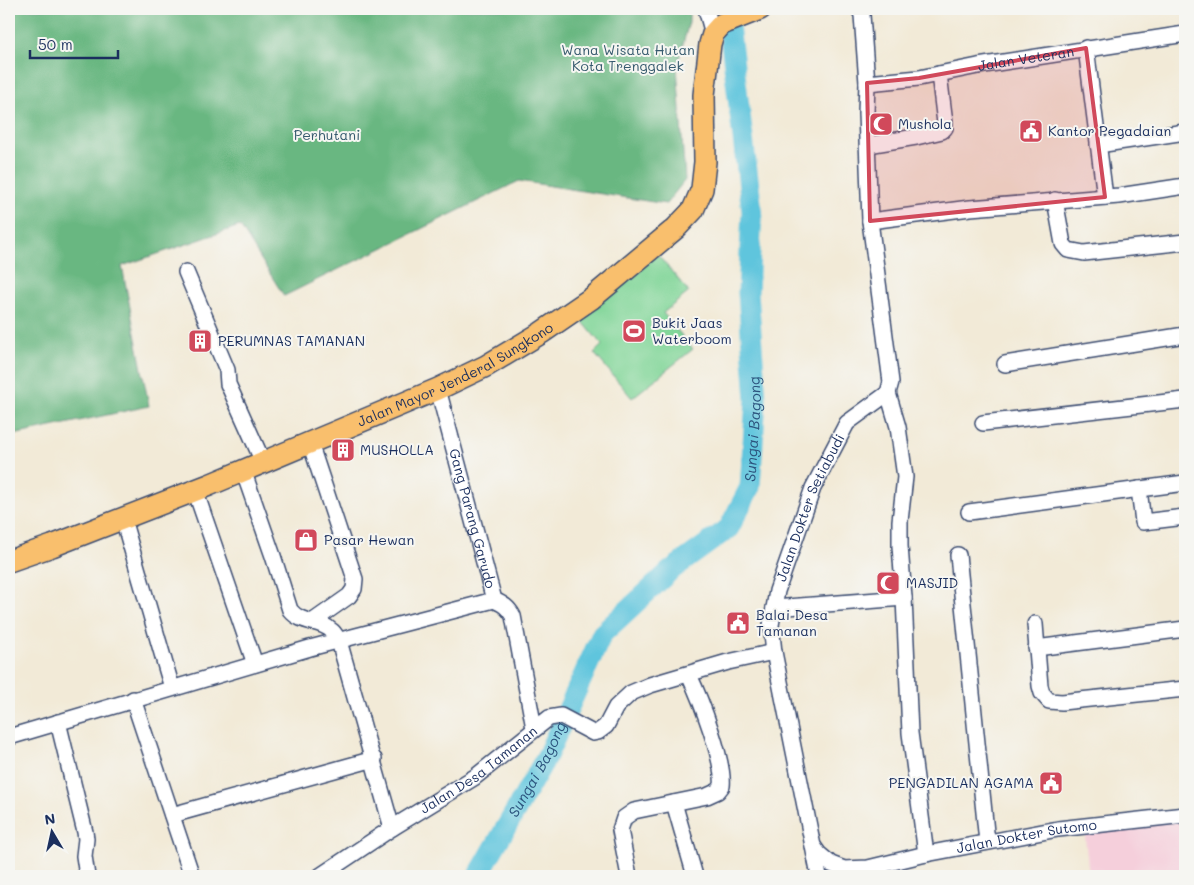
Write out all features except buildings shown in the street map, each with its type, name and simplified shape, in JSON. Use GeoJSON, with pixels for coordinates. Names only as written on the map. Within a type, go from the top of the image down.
{"type":"FeatureCollection","features":[{"type":"Feature","properties":{"kind":"highway"},"geometry":{"type":"LineString","coordinates":[[718,29],[760,9]]}},
{"type":"Feature","properties":{"kind":"highway","name":"Jalan Mayor Jenderal Sungkono"},"geometry":{"type":"LineString","coordinates":[[9,561],[123,519],[438,389],[486,366],[541,333],[592,298],[676,228],[693,210],[702,188],[705,162],[704,95],[710,44],[718,29]]}},
{"type":"Feature","properties":{"kind":"street"},"geometry":{"type":"LineString","coordinates":[[706,9],[718,29]]}},
{"type":"Feature","properties":{"kind":"street"},"geometry":{"type":"LineString","coordinates":[[859,9],[862,15],[867,83],[870,221],[891,382],[888,393],[897,422],[905,477],[900,520],[900,546],[910,733],[926,854]]}},
{"type":"Feature","properties":{"kind":"street","name":"Jalan Veteran"},"geometry":{"type":"LineString","coordinates":[[867,83],[919,78],[1086,48],[1185,34]]}},
{"type":"Feature","properties":{"kind":"street"},"geometry":{"type":"LineString","coordinates":[[1086,48],[1105,197]]}},
{"type":"Feature","properties":{"kind":"street"},"geometry":{"type":"LineString","coordinates":[[868,145],[942,131],[945,123],[939,74]]}},
{"type":"Feature","properties":{"kind":"street"},"geometry":{"type":"LineString","coordinates":[[1098,145],[1185,132]]}},
{"type":"Feature","properties":{"kind":"street"},"geometry":{"type":"LineString","coordinates":[[870,221],[970,208],[1105,197],[1185,186]]}},
{"type":"Feature","properties":{"kind":"street"},"geometry":{"type":"LineString","coordinates":[[1055,200],[1063,244],[1068,250],[1084,253],[1185,242]]}},
{"type":"Feature","properties":{"kind":"street"},"geometry":{"type":"LineString","coordinates":[[186,272],[227,370],[228,384],[263,462]]}},
{"type":"Feature","properties":{"kind":"street"},"geometry":{"type":"LineString","coordinates":[[1004,364],[1185,335]]}},
{"type":"Feature","properties":{"kind":"street","name":"Gang Parang Garudo"},"geometry":{"type":"LineString","coordinates":[[438,389],[494,600],[505,605],[513,616],[534,728]]}},
{"type":"Feature","properties":{"kind":"street","name":"Jalan Dokter Setiabudi"},"geometry":{"type":"LineString","coordinates":[[819,876],[774,652],[771,625],[778,591],[813,488],[847,423],[888,393]]}},
{"type":"Feature","properties":{"kind":"street"},"geometry":{"type":"LineString","coordinates":[[983,422],[1185,400]]}},
{"type":"Feature","properties":{"kind":"street"},"geometry":{"type":"LineString","coordinates":[[310,443],[355,579],[354,589],[349,596],[312,622]]}},
{"type":"Feature","properties":{"kind":"street"},"geometry":{"type":"LineString","coordinates":[[243,470],[290,610],[295,616],[323,625],[332,631],[339,641],[392,828]]}},
{"type":"Feature","properties":{"kind":"street"},"geometry":{"type":"LineString","coordinates":[[969,512],[1185,483]]}},
{"type":"Feature","properties":{"kind":"street"},"geometry":{"type":"LineString","coordinates":[[1139,489],[1143,522],[1185,517]]}},
{"type":"Feature","properties":{"kind":"street"},"geometry":{"type":"LineString","coordinates":[[195,490],[256,664]]}},
{"type":"Feature","properties":{"kind":"street"},"geometry":{"type":"LineString","coordinates":[[123,519],[172,688]]}},
{"type":"Feature","properties":{"kind":"street"},"geometry":{"type":"LineString","coordinates":[[958,556],[986,842]]}},
{"type":"Feature","properties":{"kind":"street"},"geometry":{"type":"LineString","coordinates":[[774,608],[904,598]]}},
{"type":"Feature","properties":{"kind":"street"},"geometry":{"type":"LineString","coordinates":[[9,737],[256,664],[494,600]]}},
{"type":"Feature","properties":{"kind":"street"},"geometry":{"type":"LineString","coordinates":[[1035,624],[1040,686],[1042,693],[1049,701],[1062,702],[1185,689]]}},
{"type":"Feature","properties":{"kind":"street"},"geometry":{"type":"LineString","coordinates":[[1036,648],[1185,630]]}},
{"type":"Feature","properties":{"kind":"street","name":"Jalan Desa Tamanan"},"geometry":{"type":"LineString","coordinates":[[320,876],[475,776],[549,718],[561,716],[593,733],[598,732],[606,726],[616,707],[632,693],[650,685],[748,657],[774,652]]}},
{"type":"Feature","properties":{"kind":"street"},"geometry":{"type":"LineString","coordinates":[[629,876],[620,830],[624,818],[634,811],[674,803],[713,793],[720,789],[722,782],[713,740],[689,675]]}},
{"type":"Feature","properties":{"kind":"street"},"geometry":{"type":"LineString","coordinates":[[133,699],[192,876]]}},
{"type":"Feature","properties":{"kind":"street"},"geometry":{"type":"LineString","coordinates":[[58,722],[85,832],[84,856],[86,876]]}},
{"type":"Feature","properties":{"kind":"street"},"geometry":{"type":"LineString","coordinates":[[172,815],[374,759]]}},
{"type":"Feature","properties":{"kind":"street"},"geometry":{"type":"LineString","coordinates":[[674,803],[694,876]]}},
{"type":"Feature","properties":{"kind":"street","name":"Jalan Dokter Sutomo"},"geometry":{"type":"LineString","coordinates":[[814,847],[831,864],[844,869],[862,872],[926,854],[1058,829],[1185,815]]}},
{"type":"Feature","properties":{"kind":"highlighted area"},"geometry":{"type":"Polygon","coordinates":[[[1086,48],[1105,197],[870,221],[867,83],[919,78],[1086,48]]]}},
{"type":"Feature","properties":{"kind":"shaded area"},"geometry":{"type":"Polygon","coordinates":[[[1185,816],[1185,876],[1089,876],[1084,826],[1185,816]]]}},
{"type":"Feature","properties":{"kind":"green space","name":"Perhutani"},"geometry":{"type":"Polygon","coordinates":[[[9,9],[689,9],[689,22],[677,66],[685,180],[666,204],[519,181],[284,296],[240,226],[122,266],[149,406],[9,436],[9,9]]]}},
{"type":"Feature","properties":{"kind":"green space","name":"Bukit Jaas Waterboom"},"geometry":{"type":"Polygon","coordinates":[[[656,253],[689,292],[663,313],[693,349],[632,398],[594,353],[602,345],[578,316],[656,253]]]}},
{"type":"Feature","properties":{"kind":"waterway","name":"Sungai Bagong"},"geometry":{"type":"LineString","coordinates":[[478,876],[547,756],[602,634],[670,571],[729,528],[750,487],[756,399],[748,293],[752,211],[727,9]]}},
{"type":"Feature","properties":{"kind":"place","name":"Mushola"},"geometry":{"type":"Point","coordinates":[881,124]}},
{"type":"Feature","properties":{"kind":"place","name":"Kantor Pegadaian"},"geometry":{"type":"Point","coordinates":[1031,131]}},
{"type":"Feature","properties":{"kind":"place","name":"Bukit Jaas Waterboom"},"geometry":{"type":"Point","coordinates":[634,331]}},
{"type":"Feature","properties":{"kind":"place","name":"PERUMNAS TAMANAN"},"geometry":{"type":"Point","coordinates":[200,341]}},
{"type":"Feature","properties":{"kind":"place","name":"MUSHOLLA"},"geometry":{"type":"Point","coordinates":[343,450]}},
{"type":"Feature","properties":{"kind":"place","name":"Pasar Hewan"},"geometry":{"type":"Point","coordinates":[306,540]}},
{"type":"Feature","properties":{"kind":"place","name":"MASJID"},"geometry":{"type":"Point","coordinates":[888,583]}},
{"type":"Feature","properties":{"kind":"place","name":"Balai Desa Tamanan"},"geometry":{"type":"Point","coordinates":[738,623]}},
{"type":"Feature","properties":{"kind":"place","name":"PENGADILAN AGAMA"},"geometry":{"type":"Point","coordinates":[1051,783]}},
{"type":"Feature","properties":{"kind":"park label","name":"Wana Wisata Hutan Kota Trenggalek"},"geometry":{"type":"Point","coordinates":[628,58]}}]}
